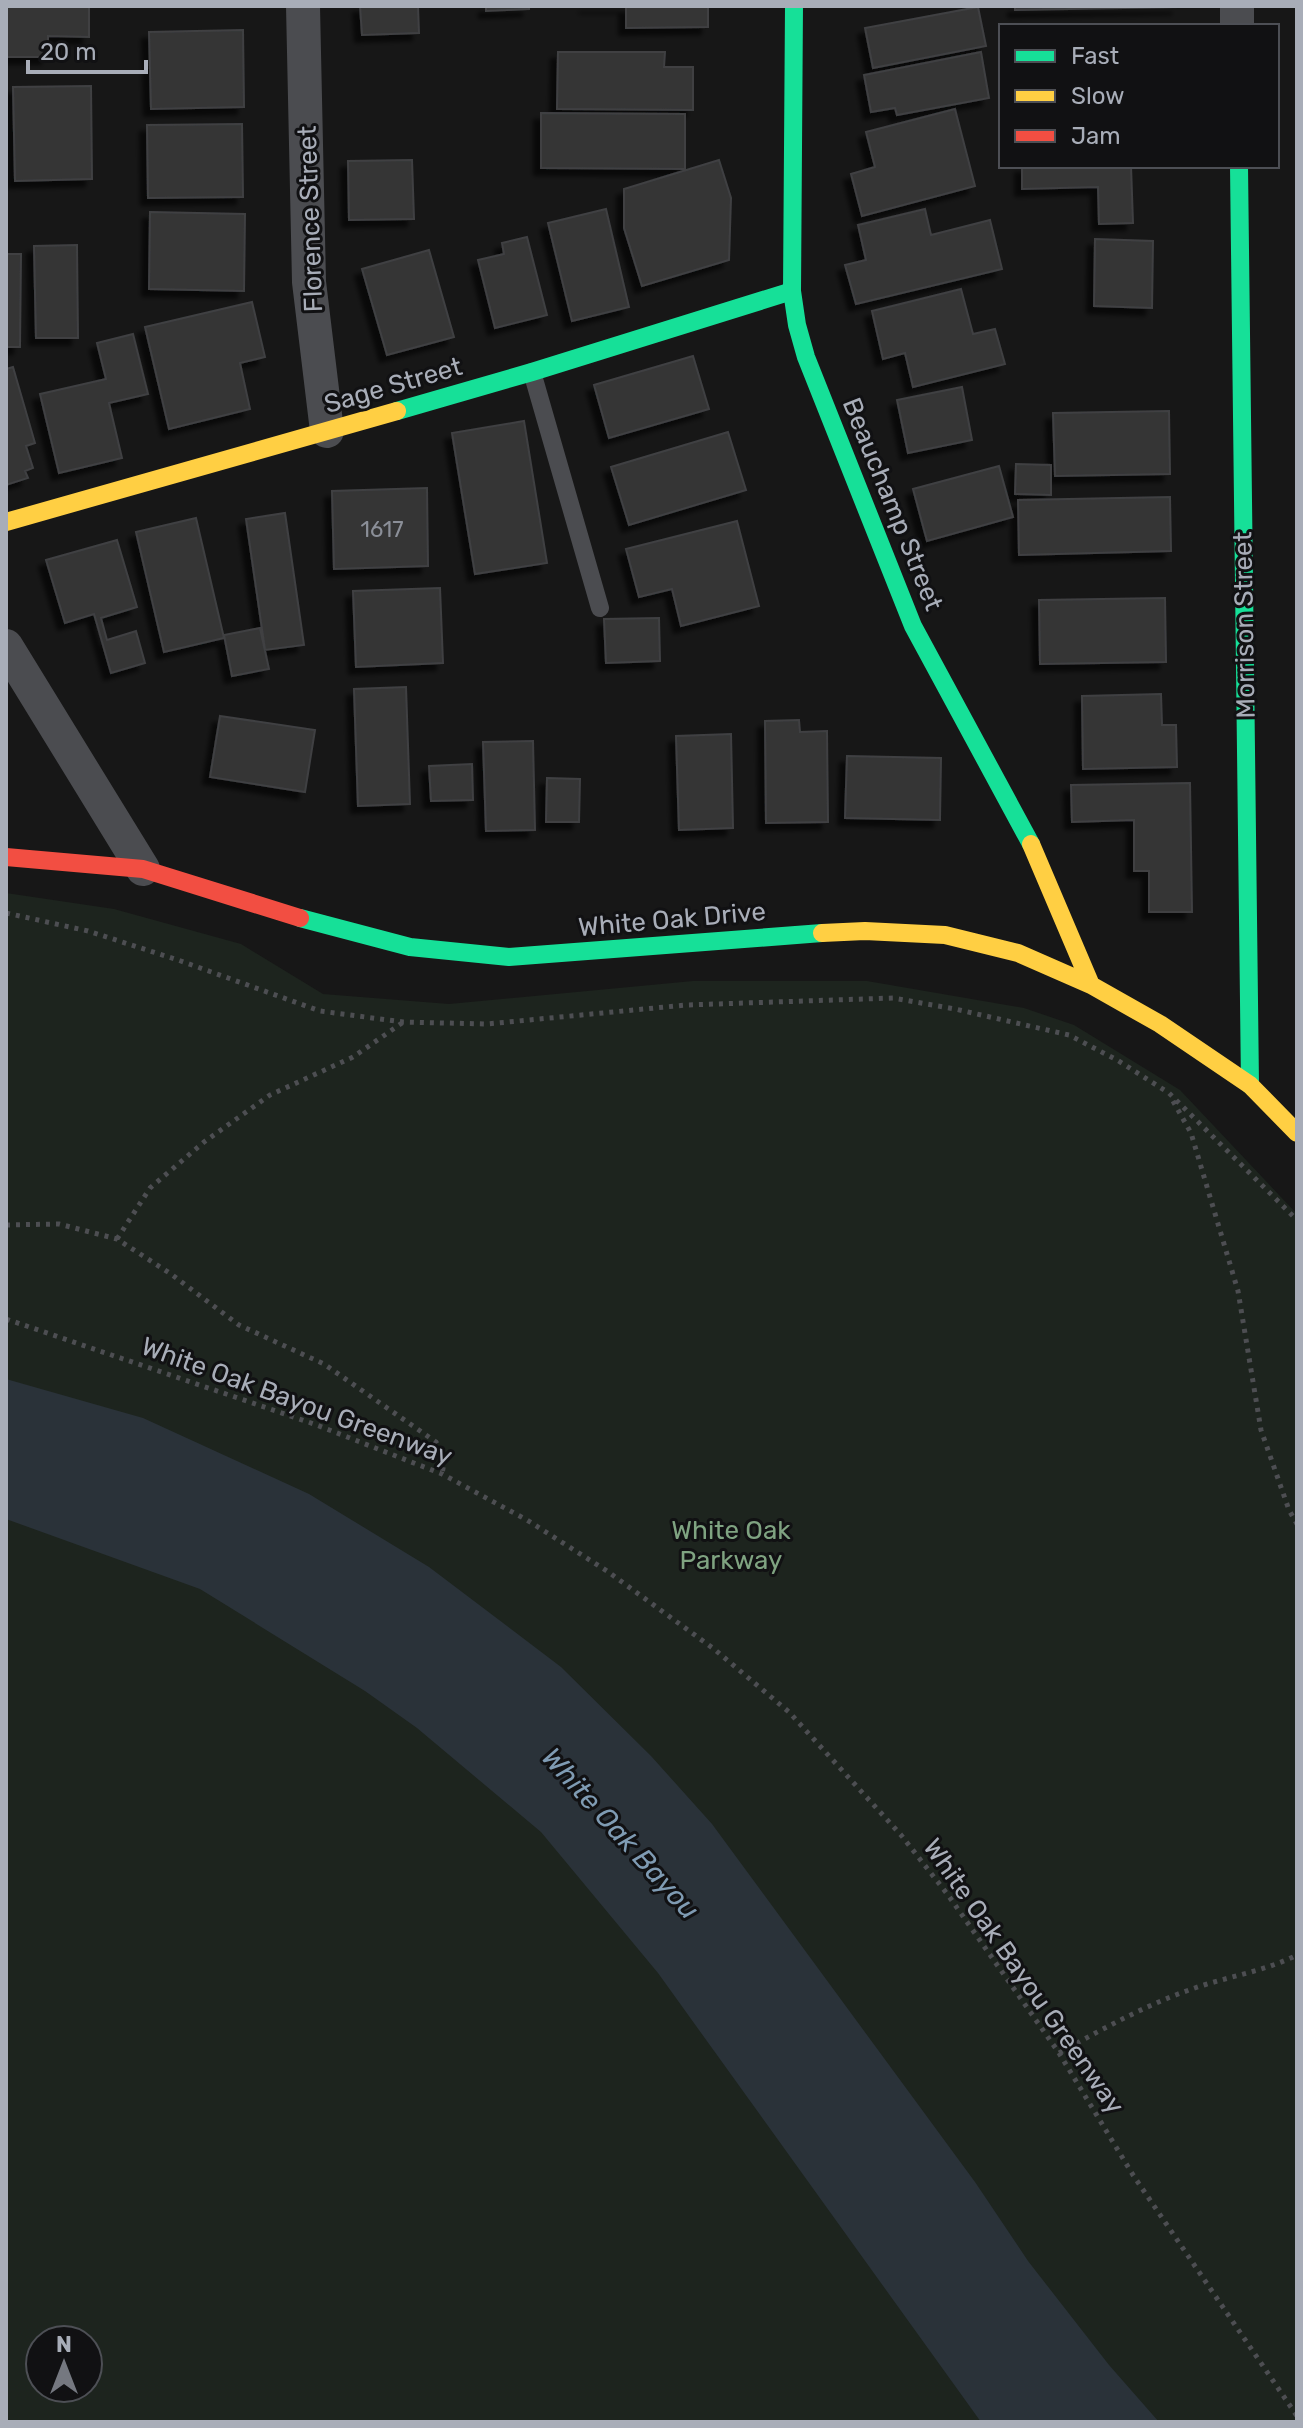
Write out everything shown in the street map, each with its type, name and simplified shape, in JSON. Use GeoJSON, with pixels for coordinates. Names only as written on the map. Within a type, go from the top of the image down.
{"type":"FeatureCollection","features":[{"type":"Feature","properties":{"kind":"street","name":"Florence Street"},"geometry":{"type":"LineString","coordinates":[[303,6],[309,282],[327,431]]}},
{"type":"Feature","properties":{"kind":"street","name":"Beauchamp Street"},"geometry":{"type":"LineString","coordinates":[[794,6],[792,291],[806,357],[913,626],[1035,852],[1091,985]]}},
{"type":"Feature","properties":{"kind":"street","name":"Morrison Street"},"geometry":{"type":"LineString","coordinates":[[1239,168],[1250,1085]]}},
{"type":"Feature","properties":{"kind":"street","name":"Sage Street"},"geometry":{"type":"LineString","coordinates":[[6,522],[532,372],[792,291]]}},
{"type":"Feature","properties":{"kind":"street"},"geometry":{"type":"LineString","coordinates":[[6,646],[143,869]]}},
{"type":"Feature","properties":{"kind":"street","name":"White Oak Drive"},"geometry":{"type":"LineString","coordinates":[[6,857],[143,869],[277,912],[410,947],[509,957],[586,953],[748,937],[851,932],[945,935],[1018,953],[1091,985],[1160,1024],[1250,1085],[1297,1133]]}},
{"type":"Feature","properties":{"kind":"lane"},"geometry":{"type":"LineString","coordinates":[[532,372],[600,608]]}},
{"type":"Feature","properties":{"kind":"path"},"geometry":{"type":"LineString","coordinates":[[6,913],[88,931],[320,1011],[403,1022],[487,1024],[686,1005],[893,998],[1069,1035],[1117,1060],[1169,1093],[1297,1220]]}},
{"type":"Feature","properties":{"kind":"path"},"geometry":{"type":"LineString","coordinates":[[117,1239],[150,1188],[204,1142],[270,1095],[353,1057],[403,1022]]}},
{"type":"Feature","properties":{"kind":"path"},"geometry":{"type":"LineString","coordinates":[[1169,1093],[1195,1146],[1238,1291],[1261,1430],[1289,1510],[1297,1524]]}},
{"type":"Feature","properties":{"kind":"path"},"geometry":{"type":"LineString","coordinates":[[6,1225],[59,1224],[117,1239],[171,1274],[239,1325],[324,1364],[436,1442],[445,1457],[442,1474]]}},
{"type":"Feature","properties":{"kind":"path","name":"White Oak Bayou Greenway"},"geometry":{"type":"LineString","coordinates":[[6,1319],[314,1424],[442,1474],[527,1520],[607,1571],[714,1649],[789,1712],[847,1774],[929,1871],[1059,2053],[1133,2175],[1297,2416]]}},
{"type":"Feature","properties":{"kind":"path"},"geometry":{"type":"LineString","coordinates":[[1059,2053],[1158,2002],[1204,1985],[1274,1967],[1297,1955]]}},
{"type":"Feature","properties":{"kind":"green space","name":"White Oak Parkway"},"geometry":{"type":"Polygon","coordinates":[[[6,893],[114,909],[241,944],[323,994],[449,1004],[693,981],[867,981],[1024,1008],[1074,1025],[1180,1090],[1297,1214],[1297,2422],[6,2422],[6,893]]]}},
{"type":"Feature","properties":{"kind":"water","name":"White Oak Bayou"},"geometry":{"type":"Polygon","coordinates":[[[6,1379],[143,1418],[309,1494],[429,1567],[561,1667],[651,1756],[712,1824],[975,2182],[1028,2261],[1109,2365],[1159,2422],[981,2422],[658,1973],[541,1832],[417,1728],[365,1691],[200,1589],[6,1519],[6,1379]]]}},
{"type":"Feature","properties":{"kind":"building"},"geometry":{"type":"Polygon","coordinates":[[[6,6],[89,6],[89,37],[48,36],[48,57],[6,57],[6,6]]]}},
{"type":"Feature","properties":{"kind":"building"},"geometry":{"type":"Polygon","coordinates":[[[360,6],[418,6],[419,33],[362,35],[360,6]]]}},
{"type":"Feature","properties":{"kind":"building"},"geometry":{"type":"Polygon","coordinates":[[[486,6],[529,6],[529,9],[486,11],[486,6]]]}},
{"type":"Feature","properties":{"kind":"building"},"geometry":{"type":"Polygon","coordinates":[[[626,6],[708,6],[708,27],[626,28],[626,6]]]}},
{"type":"Feature","properties":{"kind":"building"},"geometry":{"type":"Polygon","coordinates":[[[1015,6],[1178,6],[1178,7],[1015,10],[1015,6]]]}},
{"type":"Feature","properties":{"kind":"building"},"geometry":{"type":"Polygon","coordinates":[[[978,7],[986,46],[873,68],[865,28],[978,7]]]}},
{"type":"Feature","properties":{"kind":"building"},"geometry":{"type":"Polygon","coordinates":[[[243,30],[244,107],[151,109],[149,32],[243,30]]]}},
{"type":"Feature","properties":{"kind":"building"},"geometry":{"type":"Polygon","coordinates":[[[558,52],[665,52],[664,67],[693,67],[693,110],[557,109],[558,52]]]}},
{"type":"Feature","properties":{"kind":"building"},"geometry":{"type":"Polygon","coordinates":[[[981,52],[989,98],[897,115],[895,108],[871,112],[864,75],[981,52]]]}},
{"type":"Feature","properties":{"kind":"building"},"geometry":{"type":"Polygon","coordinates":[[[91,86],[92,179],[15,181],[13,87],[91,86]]]}},
{"type":"Feature","properties":{"kind":"building"},"geometry":{"type":"Polygon","coordinates":[[[955,109],[975,186],[862,216],[851,174],[875,167],[866,132],[955,109]]]}},
{"type":"Feature","properties":{"kind":"building"},"geometry":{"type":"Polygon","coordinates":[[[541,113],[685,114],[685,169],[541,168],[541,113]]]}},
{"type":"Feature","properties":{"kind":"building"},"geometry":{"type":"Polygon","coordinates":[[[242,124],[243,197],[148,198],[147,125],[242,124]]]}},
{"type":"Feature","properties":{"kind":"building"},"geometry":{"type":"Polygon","coordinates":[[[412,160],[414,219],[349,220],[348,161],[412,160]]]}},
{"type":"Feature","properties":{"kind":"building"},"geometry":{"type":"Polygon","coordinates":[[[719,160],[731,198],[729,260],[642,286],[624,228],[624,189],[719,160]]]}},
{"type":"Feature","properties":{"kind":"building"},"geometry":{"type":"Polygon","coordinates":[[[1022,168],[1131,168],[1133,223],[1099,224],[1098,187],[1022,189],[1022,168]]]}},
{"type":"Feature","properties":{"kind":"building"},"geometry":{"type":"Polygon","coordinates":[[[606,209],[629,307],[572,321],[548,223],[606,209]]]}},
{"type":"Feature","properties":{"kind":"building"},"geometry":{"type":"Polygon","coordinates":[[[925,209],[931,235],[990,220],[1002,269],[856,304],[845,265],[866,260],[858,225],[925,209]]]}},
{"type":"Feature","properties":{"kind":"building"},"geometry":{"type":"Polygon","coordinates":[[[150,212],[245,214],[244,291],[149,289],[150,212]]]}},
{"type":"Feature","properties":{"kind":"building"},"geometry":{"type":"Polygon","coordinates":[[[527,237],[547,315],[495,328],[478,260],[504,254],[502,243],[527,237]]]}},
{"type":"Feature","properties":{"kind":"building"},"geometry":{"type":"Polygon","coordinates":[[[1095,239],[1153,241],[1152,308],[1094,306],[1095,239]]]}},
{"type":"Feature","properties":{"kind":"building"},"geometry":{"type":"Polygon","coordinates":[[[77,245],[78,338],[36,338],[34,246],[77,245]]]}},
{"type":"Feature","properties":{"kind":"building"},"geometry":{"type":"Polygon","coordinates":[[[429,250],[454,337],[387,355],[362,269],[429,250]]]}},
{"type":"Feature","properties":{"kind":"building"},"geometry":{"type":"Polygon","coordinates":[[[6,254],[21,254],[20,347],[6,347],[6,254]]]}},
{"type":"Feature","properties":{"kind":"building"},"geometry":{"type":"Polygon","coordinates":[[[961,289],[973,334],[995,329],[1005,364],[913,387],[905,353],[883,359],[872,311],[961,289]]]}},
{"type":"Feature","properties":{"kind":"building"},"geometry":{"type":"Polygon","coordinates":[[[252,302],[265,357],[240,363],[250,409],[169,429],[145,327],[252,302]]]}},
{"type":"Feature","properties":{"kind":"building"},"geometry":{"type":"Polygon","coordinates":[[[133,334],[148,394],[109,403],[122,458],[59,473],[40,394],[106,379],[97,343],[133,334]]]}},
{"type":"Feature","properties":{"kind":"building"},"geometry":{"type":"Polygon","coordinates":[[[693,356],[709,409],[609,438],[594,385],[693,356]]]}},
{"type":"Feature","properties":{"kind":"building"},"geometry":{"type":"Polygon","coordinates":[[[13,367],[35,443],[26,446],[33,468],[25,471],[28,478],[6,485],[6,369],[13,367]]]}},
{"type":"Feature","properties":{"kind":"building"},"geometry":{"type":"Polygon","coordinates":[[[962,387],[972,440],[908,453],[897,400],[962,387]]]}},
{"type":"Feature","properties":{"kind":"building"},"geometry":{"type":"Polygon","coordinates":[[[1169,411],[1170,474],[1055,476],[1053,413],[1169,411]]]}},
{"type":"Feature","properties":{"kind":"building"},"geometry":{"type":"Polygon","coordinates":[[[524,421],[547,563],[475,574],[452,433],[524,421]]]}},
{"type":"Feature","properties":{"kind":"building"},"geometry":{"type":"Polygon","coordinates":[[[728,432],[746,490],[629,525],[611,467],[728,432]]]}},
{"type":"Feature","properties":{"kind":"building"},"geometry":{"type":"Polygon","coordinates":[[[1016,464],[1051,465],[1051,495],[1015,494],[1016,464]]]}},
{"type":"Feature","properties":{"kind":"building"},"geometry":{"type":"Polygon","coordinates":[[[999,466],[1013,517],[927,541],[913,489],[999,466]]]}},
{"type":"Feature","properties":{"kind":"building"},"geometry":{"type":"Polygon","coordinates":[[[427,488],[428,566],[334,569],[332,491],[427,488]]]}},
{"type":"Feature","properties":{"kind":"building"},"geometry":{"type":"Polygon","coordinates":[[[1170,497],[1171,551],[1019,555],[1018,500],[1170,497]]]}},
{"type":"Feature","properties":{"kind":"building"},"geometry":{"type":"Polygon","coordinates":[[[285,513],[304,645],[265,650],[246,519],[285,513]]]}},
{"type":"Feature","properties":{"kind":"building"},"geometry":{"type":"Polygon","coordinates":[[[196,518],[224,638],[164,652],[136,532],[196,518]]]}},
{"type":"Feature","properties":{"kind":"building"},"geometry":{"type":"Polygon","coordinates":[[[737,521],[759,606],[681,626],[672,589],[639,597],[626,549],[737,521]]]}},
{"type":"Feature","properties":{"kind":"building"},"geometry":{"type":"Polygon","coordinates":[[[117,540],[137,607],[101,618],[107,640],[136,631],[145,663],[111,673],[94,614],[65,623],[46,560],[117,540]]]}},
{"type":"Feature","properties":{"kind":"building"},"geometry":{"type":"Polygon","coordinates":[[[440,588],[443,663],[356,667],[353,591],[440,588]]]}},
{"type":"Feature","properties":{"kind":"building"},"geometry":{"type":"Polygon","coordinates":[[[1165,598],[1166,662],[1040,664],[1039,600],[1165,598]]]}},
{"type":"Feature","properties":{"kind":"building"},"geometry":{"type":"Polygon","coordinates":[[[659,618],[660,661],[606,663],[604,619],[659,618]]]}},
{"type":"Feature","properties":{"kind":"building"},"geometry":{"type":"Polygon","coordinates":[[[260,628],[269,669],[232,676],[224,635],[260,628]]]}},
{"type":"Feature","properties":{"kind":"building"},"geometry":{"type":"Polygon","coordinates":[[[406,687],[410,804],[358,806],[354,689],[406,687]]]}},
{"type":"Feature","properties":{"kind":"building"},"geometry":{"type":"Polygon","coordinates":[[[1161,694],[1162,725],[1176,725],[1177,767],[1083,769],[1082,696],[1161,694]]]}},
{"type":"Feature","properties":{"kind":"building"},"geometry":{"type":"Polygon","coordinates":[[[220,716],[315,730],[305,792],[210,777],[220,716]]]}},
{"type":"Feature","properties":{"kind":"building"},"geometry":{"type":"Polygon","coordinates":[[[799,720],[800,732],[827,731],[828,822],[766,823],[765,721],[799,720]]]}},
{"type":"Feature","properties":{"kind":"building"},"geometry":{"type":"Polygon","coordinates":[[[731,734],[733,828],[679,830],[676,736],[731,734]]]}},
{"type":"Feature","properties":{"kind":"building"},"geometry":{"type":"Polygon","coordinates":[[[533,741],[535,830],[486,831],[483,742],[533,741]]]}},
{"type":"Feature","properties":{"kind":"building"},"geometry":{"type":"Polygon","coordinates":[[[847,756],[941,758],[940,820],[845,818],[847,756]]]}},
{"type":"Feature","properties":{"kind":"building"},"geometry":{"type":"Polygon","coordinates":[[[472,764],[473,800],[431,801],[429,766],[472,764]]]}},
{"type":"Feature","properties":{"kind":"building"},"geometry":{"type":"Polygon","coordinates":[[[547,778],[580,779],[579,822],[546,822],[547,778]]]}},
{"type":"Feature","properties":{"kind":"building"},"geometry":{"type":"Polygon","coordinates":[[[1190,783],[1192,912],[1149,912],[1149,871],[1134,871],[1134,820],[1072,822],[1071,785],[1190,783]]]}},
{"type":"Feature","properties":{"kind":"traffic: fast"},"geometry":{"type":"LineString","coordinates":[[794,6],[792,291],[806,357],[913,626],[1031,844]]}},
{"type":"Feature","properties":{"kind":"traffic: fast"},"geometry":{"type":"LineString","coordinates":[[1239,168],[1250,1085]]}},
{"type":"Feature","properties":{"kind":"traffic: fast"},"geometry":{"type":"LineString","coordinates":[[397,411],[792,291]]}},
{"type":"Feature","properties":{"kind":"traffic: fast"},"geometry":{"type":"LineString","coordinates":[[300,918],[410,947],[509,957],[822,933]]}},
{"type":"Feature","properties":{"kind":"traffic: slow"},"geometry":{"type":"LineString","coordinates":[[6,522],[397,411]]}},
{"type":"Feature","properties":{"kind":"traffic: slow"},"geometry":{"type":"LineString","coordinates":[[1031,844],[1091,985]]}},
{"type":"Feature","properties":{"kind":"traffic: slow"},"geometry":{"type":"LineString","coordinates":[[822,933],[865,931],[945,935],[1018,953],[1091,985],[1160,1024],[1250,1085],[1297,1133]]}},
{"type":"Feature","properties":{"kind":"traffic: jam"},"geometry":{"type":"LineString","coordinates":[[6,857],[143,869],[300,918]]}}]}
